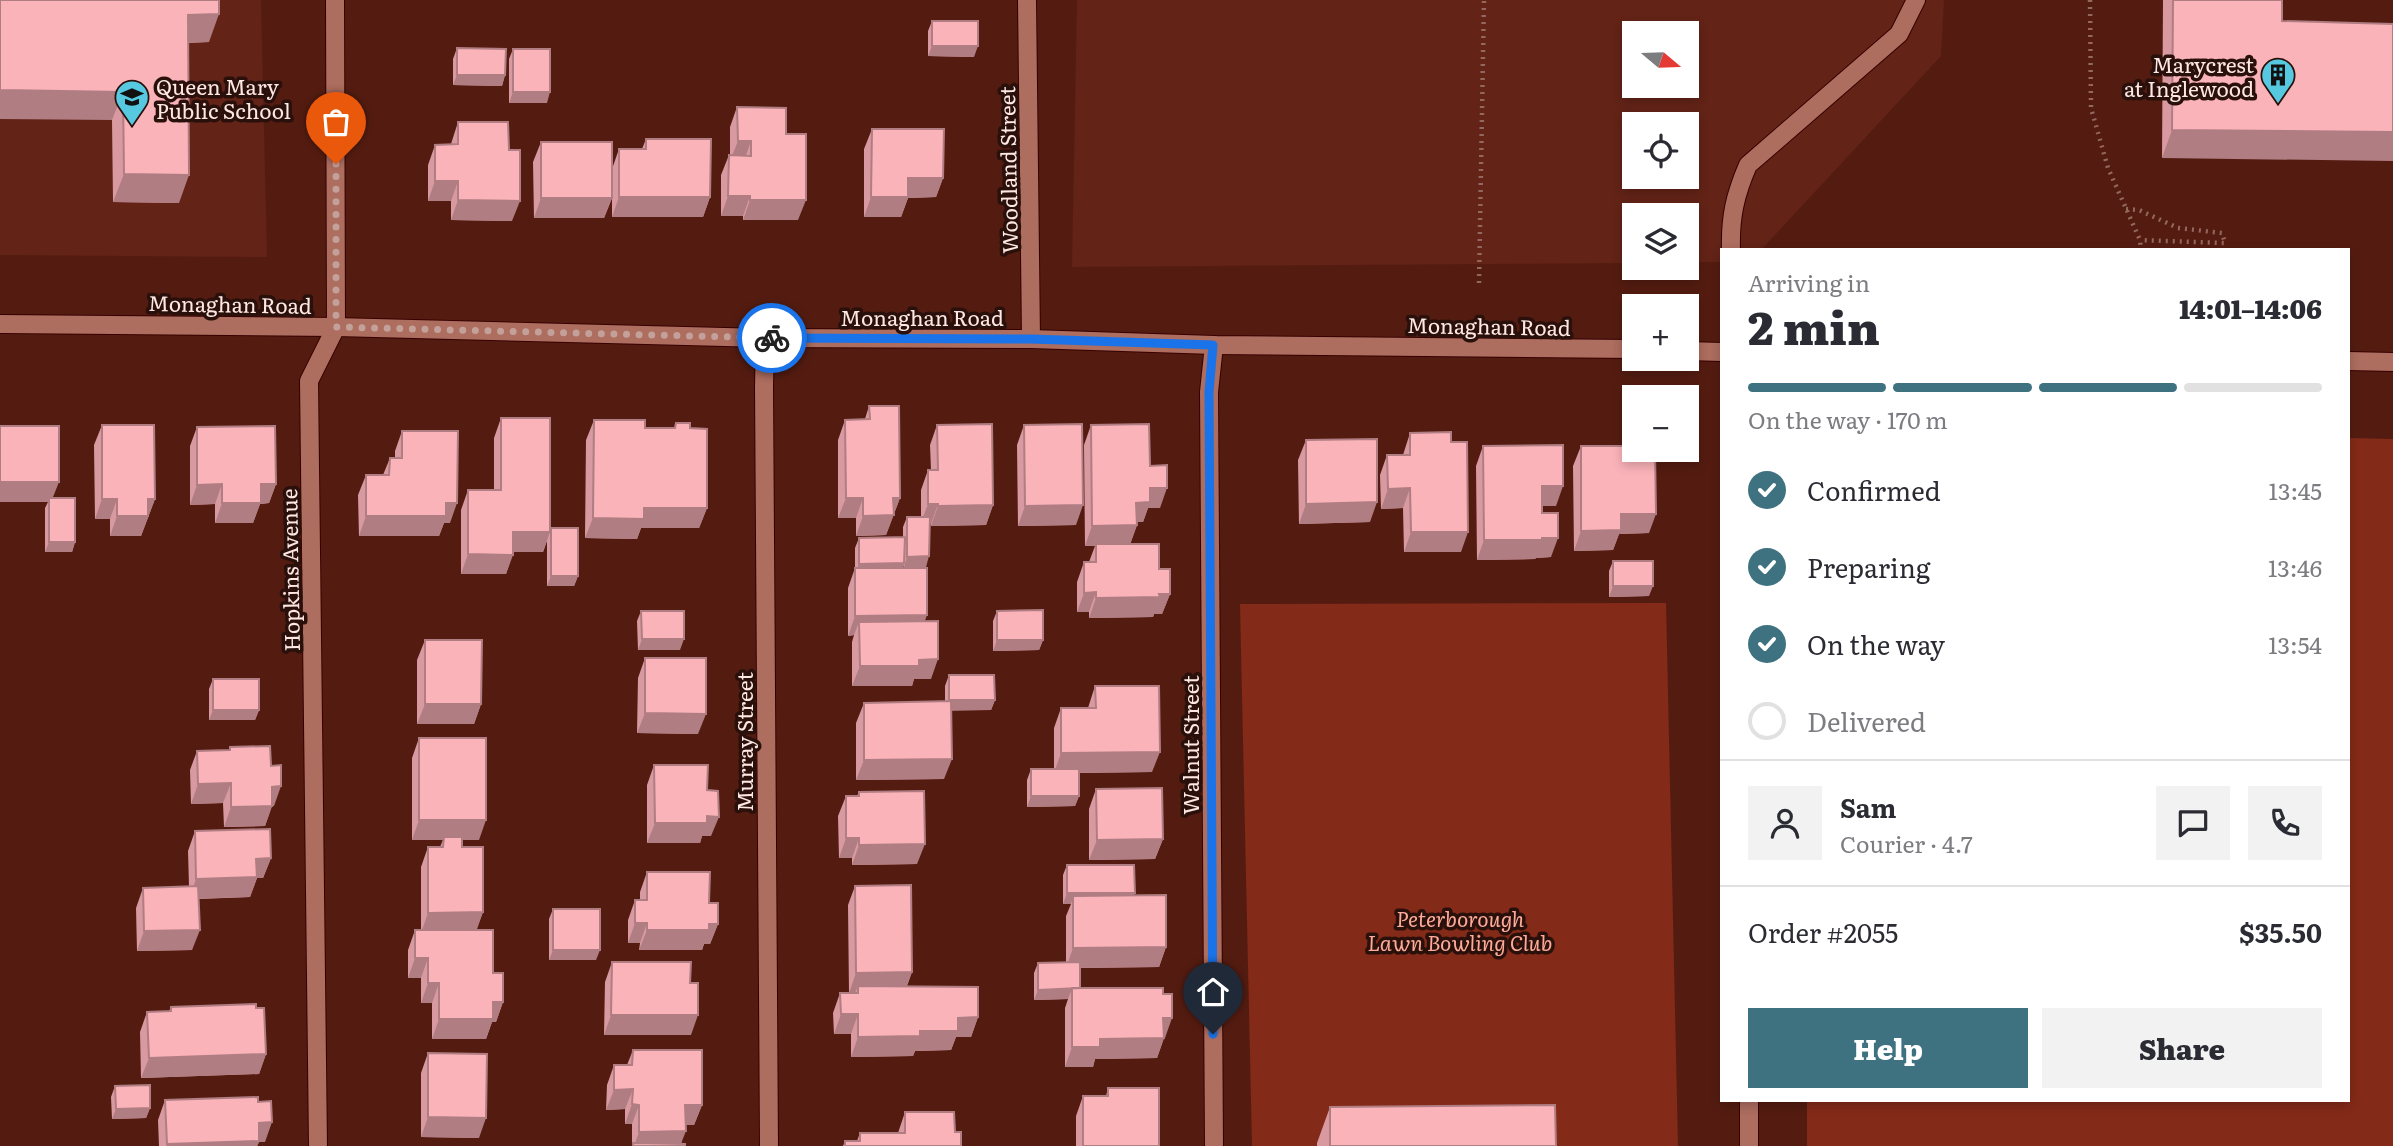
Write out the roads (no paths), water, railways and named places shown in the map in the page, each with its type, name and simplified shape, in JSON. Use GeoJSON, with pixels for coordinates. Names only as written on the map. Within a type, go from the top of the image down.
{"type":"FeatureCollection","features":[{"type":"Feature","properties":{"kind":"street","name":"Hopkins Avenue"},"geometry":{"type":"LineString","coordinates":[[318,1146],[309,381],[336,327],[335,0]]}},
{"type":"Feature","properties":{"kind":"street","name":"Woodland Street"},"geometry":{"type":"LineString","coordinates":[[1027,0],[1031,339]]}},
{"type":"Feature","properties":{"kind":"street"},"geometry":{"type":"LineString","coordinates":[[1731,248],[1736,193],[1748,165],[1899,34],[1916,0]]}},
{"type":"Feature","properties":{"kind":"street","name":"Monaghan Road"},"geometry":{"type":"LineString","coordinates":[[0,324],[336,327],[765,338],[1031,339],[1213,345],[1622,349]]}},
{"type":"Feature","properties":{"kind":"street","name":"Murray Street"},"geometry":{"type":"LineString","coordinates":[[765,338],[769,1146]]}},
{"type":"Feature","properties":{"kind":"street","name":"Walnut Street"},"geometry":{"type":"LineString","coordinates":[[1213,345],[1209,392],[1214,1146]]}},
{"type":"Feature","properties":{"kind":"street"},"geometry":{"type":"LineString","coordinates":[[1699,351],[1720,352]]}},
{"type":"Feature","properties":{"kind":"street"},"geometry":{"type":"LineString","coordinates":[[2350,361],[2393,362]]}},
{"type":"Feature","properties":{"kind":"street"},"geometry":{"type":"LineString","coordinates":[[1749,1102],[1749,1146]]}},
{"type":"Feature","properties":{"kind":"place","name":"Marycrest at Inglewood"},"geometry":{"type":"Point","coordinates":[2278,105]}},
{"type":"Feature","properties":{"kind":"place","name":"Queen Mary Public School"},"geometry":{"type":"Point","coordinates":[132,127]}},
{"type":"Feature","properties":{"kind":"park label","name":"Peterborough Lawn Bowling Club"},"geometry":{"type":"Point","coordinates":[1460,929]}}]}
